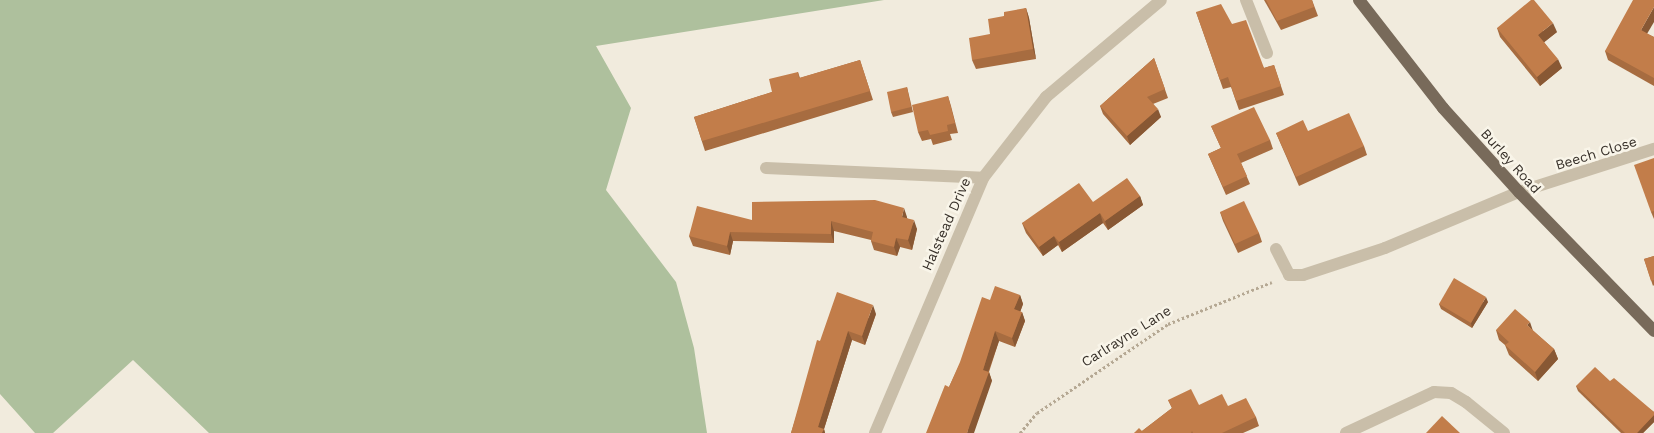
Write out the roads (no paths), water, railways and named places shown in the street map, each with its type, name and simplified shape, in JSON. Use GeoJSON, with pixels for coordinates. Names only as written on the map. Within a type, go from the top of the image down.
{"type":"FeatureCollection","features":[{"type":"Feature","properties":{"kind":"main road","name":"Burley Road"},"geometry":{"type":"LineString","coordinates":[[1359,0],[1443,108],[1518,192],[1654,331]]}},
{"type":"Feature","properties":{"kind":"street","name":"Halstead Drive"},"geometry":{"type":"LineString","coordinates":[[875,433],[982,178],[1046,97],[1161,0]]}},
{"type":"Feature","properties":{"kind":"street"},"geometry":{"type":"LineString","coordinates":[[1246,0],[1267,53]]}},
{"type":"Feature","properties":{"kind":"street","name":"Beech Close"},"geometry":{"type":"LineString","coordinates":[[1518,192],[1654,149]]}},
{"type":"Feature","properties":{"kind":"street"},"geometry":{"type":"LineString","coordinates":[[766,168],[982,178]]}},
{"type":"Feature","properties":{"kind":"street"},"geometry":{"type":"LineString","coordinates":[[1276,249],[1289,275],[1303,276],[1385,248],[1518,192]]}},
{"type":"Feature","properties":{"kind":"street"},"geometry":{"type":"LineString","coordinates":[[1346,433],[1434,392],[1451,393],[1466,402],[1504,433]]}}]}
